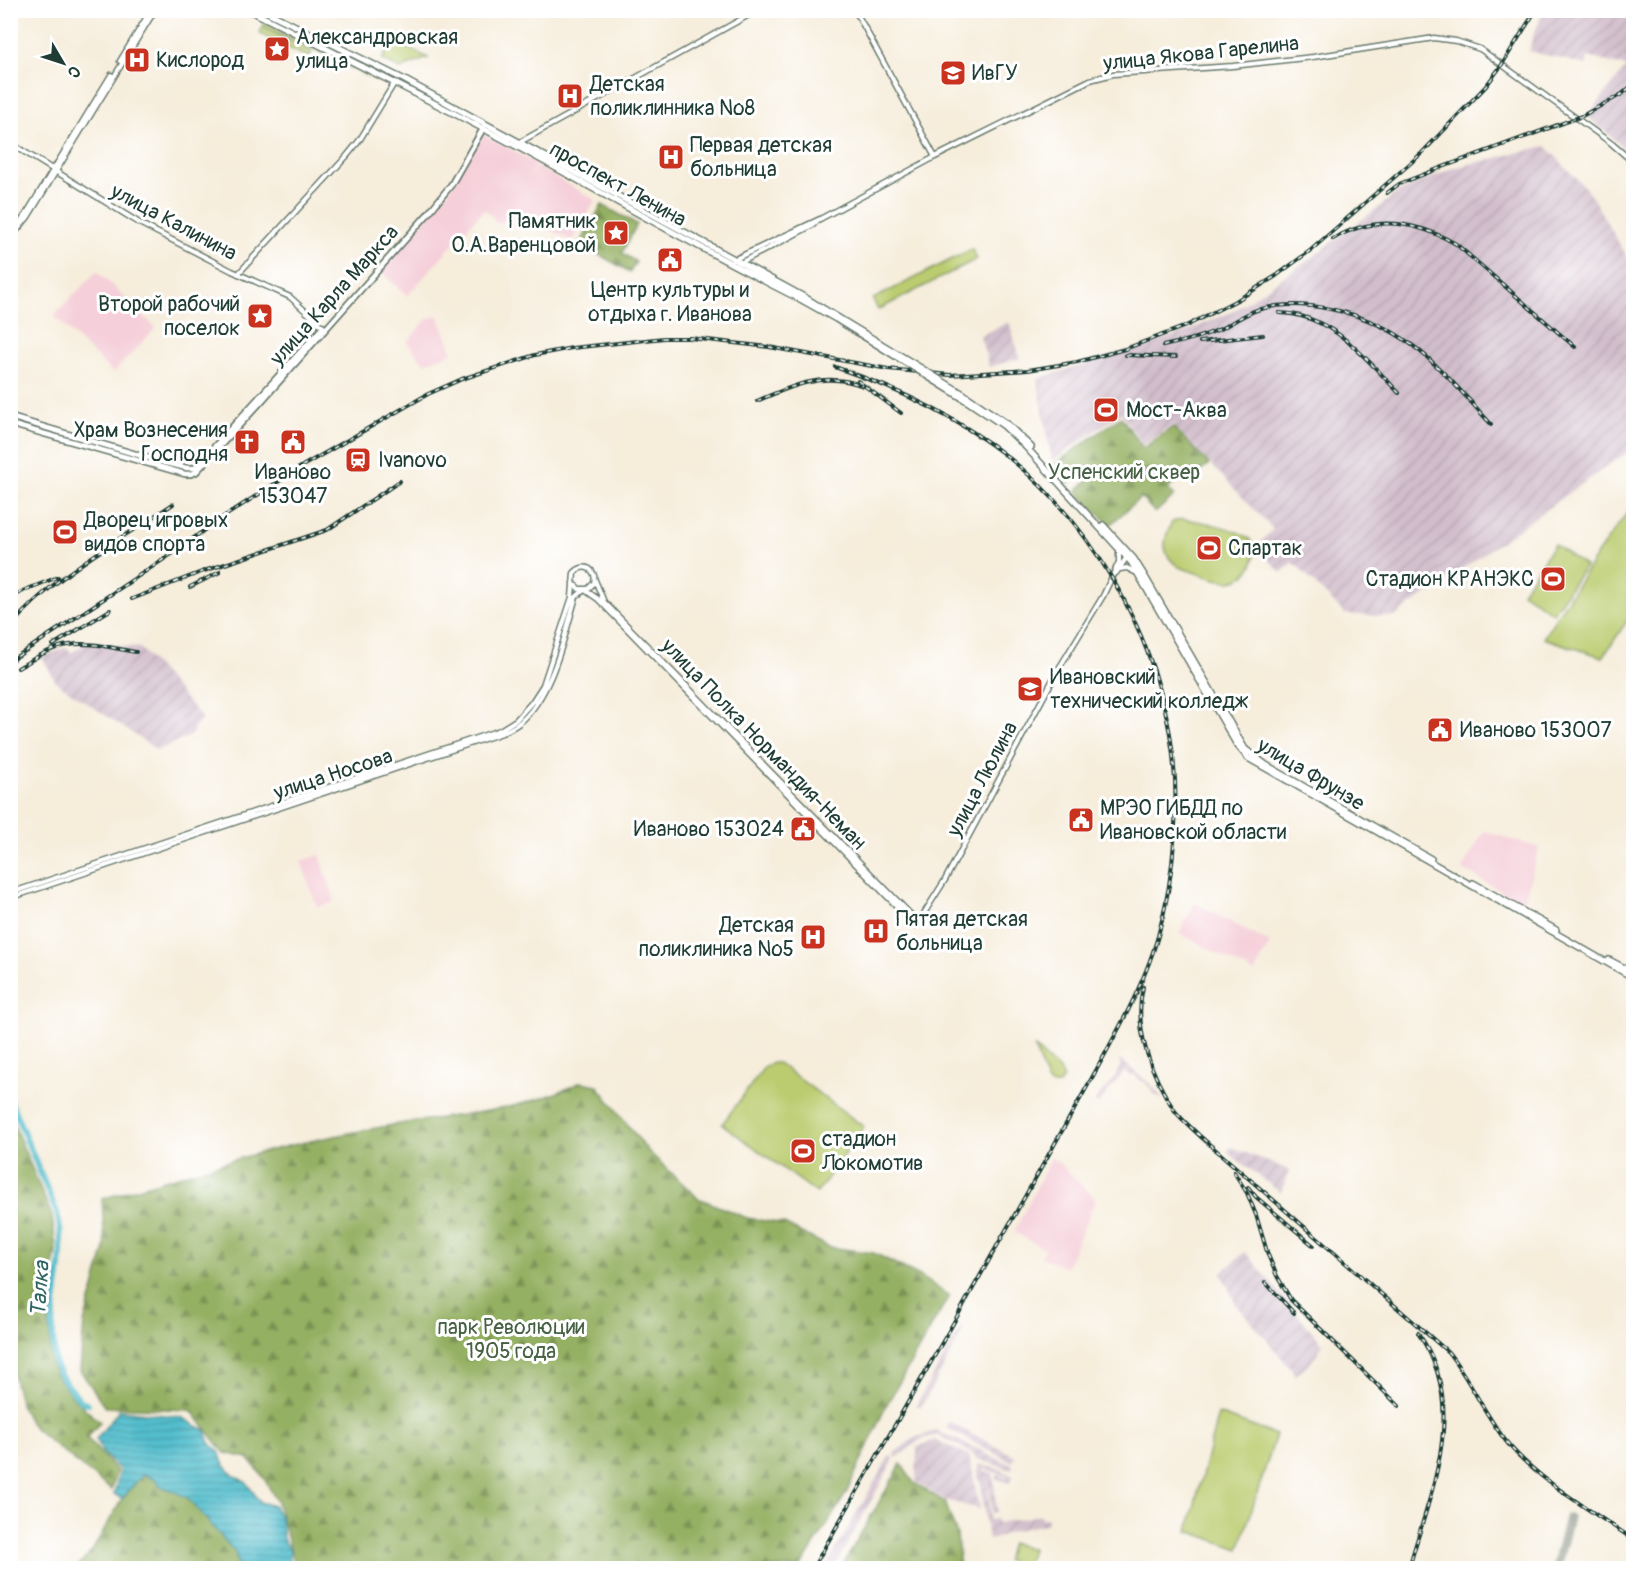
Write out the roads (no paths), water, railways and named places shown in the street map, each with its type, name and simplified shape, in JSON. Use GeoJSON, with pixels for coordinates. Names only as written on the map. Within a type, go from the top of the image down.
{"type":"FeatureCollection","features":[{"type":"Feature","properties":{"kind":"highway","name":"проспект Ленина"},"geometry":{"type":"LineString","coordinates":[[249,10],[517,144],[803,299],[964,397]]}},
{"type":"Feature","properties":{"kind":"highway","name":"проспект Ленина"},"geometry":{"type":"LineString","coordinates":[[263,10],[390,72],[484,127]]}},
{"type":"Feature","properties":{"kind":"highway","name":"улица Фрунзе"},"geometry":{"type":"LineString","coordinates":[[964,397],[1011,428],[1120,547],[1134,559],[1237,745],[1248,758],[1634,975]]}},
{"type":"Feature","properties":{"kind":"highway","name":"улица Фрунзе"},"geometry":{"type":"LineString","coordinates":[[1120,547],[1144,579]]}},
{"type":"Feature","properties":{"kind":"main road"},"geometry":{"type":"LineString","coordinates":[[10,234],[25,216],[153,10]]}},
{"type":"Feature","properties":{"kind":"main road"},"geometry":{"type":"LineString","coordinates":[[517,144],[758,10]]}},
{"type":"Feature","properties":{"kind":"main road"},"geometry":{"type":"LineString","coordinates":[[855,10],[935,157]]}},
{"type":"Feature","properties":{"kind":"main road","name":"улица Якова Гарелина"},"geometry":{"type":"LineString","coordinates":[[734,263],[935,157],[1090,80],[1113,74],[1313,57],[1434,38],[1475,46],[1611,143],[1634,164]]}},
{"type":"Feature","properties":{"kind":"main road"},"geometry":{"type":"LineString","coordinates":[[238,274],[346,157],[395,82]]}},
{"type":"Feature","properties":{"kind":"main road","name":"улица Карла Маркса"},"geometry":{"type":"LineString","coordinates":[[191,472],[438,202],[451,185],[484,127]]}},
{"type":"Feature","properties":{"kind":"main road","name":"улица Калинина"},"geometry":{"type":"LineString","coordinates":[[10,143],[141,224],[238,274],[290,297],[324,329]]}},
{"type":"Feature","properties":{"kind":"main road"},"geometry":{"type":"LineString","coordinates":[[10,239],[28,218],[54,170]]}},
{"type":"Feature","properties":{"kind":"main road"},"geometry":{"type":"LineString","coordinates":[[10,417],[191,472]]}},
{"type":"Feature","properties":{"kind":"main road"},"geometry":{"type":"LineString","coordinates":[[10,424],[167,470],[191,472]]}},
{"type":"Feature","properties":{"kind":"main road"},"geometry":{"type":"LineString","coordinates":[[45,434],[46,427]]}},
{"type":"Feature","properties":{"kind":"main road"},"geometry":{"type":"LineString","coordinates":[[106,452],[108,446]]}},
{"type":"Feature","properties":{"kind":"main road","name":"улица Люлина"},"geometry":{"type":"LineString","coordinates":[[918,926],[1047,691],[1112,579],[1119,560],[1120,547]]}},
{"type":"Feature","properties":{"kind":"main road"},"geometry":{"type":"LineString","coordinates":[[1119,560],[1127,557]]}},
{"type":"Feature","properties":{"kind":"main road"},"geometry":{"type":"LineString","coordinates":[[1112,579],[1127,557]]}},
{"type":"Feature","properties":{"kind":"main road"},"geometry":{"type":"LineString","coordinates":[[582,567],[591,569],[595,580],[593,586],[585,590],[579,589],[573,583],[574,573],[582,567]]}},
{"type":"Feature","properties":{"kind":"main road"},"geometry":{"type":"LineString","coordinates":[[1117,572],[1123,568],[1131,569],[1144,579]]}},
{"type":"Feature","properties":{"kind":"main road","name":"улица Полка Нормандия-Неман"},"geometry":{"type":"LineString","coordinates":[[595,580],[604,602],[918,926]]}},
{"type":"Feature","properties":{"kind":"main road","name":"улица Носова"},"geometry":{"type":"LineString","coordinates":[[565,628],[573,583]]}},
{"type":"Feature","properties":{"kind":"main road","name":"улица Полка Нормандия-Неман"},"geometry":{"type":"LineString","coordinates":[[585,590],[598,599],[778,781]]}},
{"type":"Feature","properties":{"kind":"main road","name":"улица Носова"},"geometry":{"type":"LineString","coordinates":[[10,898],[243,817],[483,738],[500,730],[516,720],[543,685],[550,672],[576,597],[585,590]]}},
{"type":"Feature","properties":{"kind":"main road","name":"улица Полка Нормандия-Неман"},"geometry":{"type":"LineString","coordinates":[[814,819],[908,913],[918,926]]}},
{"type":"Feature","properties":{"kind":"main road","name":"улица Носова"},"geometry":{"type":"LineString","coordinates":[[10,893],[199,832]]}},
{"type":"Feature","properties":{"kind":"main road","name":"улица Люлина"},"geometry":{"type":"LineString","coordinates":[[918,926],[934,898]]}},
{"type":"Feature","properties":{"kind":"main road"},"geometry":{"type":"LineString","coordinates":[[908,913],[915,916],[925,913]]}},
{"type":"Feature","properties":{"kind":"water"},"geometry":{"type":"Polygon","coordinates":[[[119,1410],[181,1417],[206,1431],[210,1443],[219,1451],[223,1463],[233,1475],[247,1483],[260,1502],[274,1506],[281,1518],[283,1539],[290,1550],[290,1568],[239,1568],[235,1552],[187,1497],[161,1486],[154,1479],[143,1474],[122,1499],[114,1494],[120,1470],[103,1453],[96,1439],[119,1410]]]}},
{"type":"Feature","properties":{"kind":"waterway","name":"Талка"},"geometry":{"type":"LineString","coordinates":[[10,1100],[57,1213],[60,1230],[60,1264],[53,1333],[55,1365],[68,1386],[82,1402],[88,1404]]}},
{"type":"Feature","properties":{"kind":"railway"},"geometry":{"type":"LineString","coordinates":[[10,661],[304,465],[428,394],[462,379],[535,355],[572,348],[664,338],[690,338],[769,347],[888,369],[950,375],[1028,370],[1077,362],[1125,349],[1186,326],[1239,299],[1276,276],[1311,250],[1422,153],[1486,86],[1536,10]]}},
{"type":"Feature","properties":{"kind":"railway"},"geometry":{"type":"LineString","coordinates":[[1387,193],[1399,184],[1582,116],[1622,94],[1634,84]]}},
{"type":"Feature","properties":{"kind":"railway"},"geometry":{"type":"LineString","coordinates":[[1333,239],[1348,231],[1379,224],[1410,226],[1441,236],[1456,244],[1575,347]]}},
{"type":"Feature","properties":{"kind":"railway"},"geometry":{"type":"LineString","coordinates":[[1163,346],[1206,334],[1247,314],[1275,306],[1293,305],[1330,309],[1357,316],[1402,338],[1421,352],[1456,385],[1491,424]]}},
{"type":"Feature","properties":{"kind":"railway"},"geometry":{"type":"LineString","coordinates":[[1279,313],[1298,315],[1331,330],[1346,340],[1399,393]]}},
{"type":"Feature","properties":{"kind":"railway"},"geometry":{"type":"LineString","coordinates":[[1200,342],[1263,335]]}},
{"type":"Feature","properties":{"kind":"railway"},"geometry":{"type":"LineString","coordinates":[[1126,355],[1176,357]]}},
{"type":"Feature","properties":{"kind":"railway"},"geometry":{"type":"LineString","coordinates":[[813,1568],[1076,1106],[1131,1004],[1154,950],[1164,912],[1169,888],[1176,810],[1170,734],[1149,656],[1114,581],[1092,547],[1039,484],[1008,457],[947,416],[881,384],[835,367]]}},
{"type":"Feature","properties":{"kind":"railway"},"geometry":{"type":"LineString","coordinates":[[757,401],[795,386],[822,380],[849,382],[863,386]]}},
{"type":"Feature","properties":{"kind":"railway"},"geometry":{"type":"LineString","coordinates":[[858,381],[901,413]]}},
{"type":"Feature","properties":{"kind":"railway"},"geometry":{"type":"LineString","coordinates":[[132,599],[204,571],[327,530],[400,481]]}},
{"type":"Feature","properties":{"kind":"railway"},"geometry":{"type":"LineString","coordinates":[[10,627],[27,608],[66,575],[173,504]]}},
{"type":"Feature","properties":{"kind":"railway"},"geometry":{"type":"LineString","coordinates":[[190,587],[220,572]]}},
{"type":"Feature","properties":{"kind":"railway"},"geometry":{"type":"LineString","coordinates":[[10,598],[58,577]]}},
{"type":"Feature","properties":{"kind":"railway"},"geometry":{"type":"LineString","coordinates":[[53,645],[110,610]]}},
{"type":"Feature","properties":{"kind":"railway"},"geometry":{"type":"LineString","coordinates":[[18,668],[49,651],[69,645],[94,645],[136,652]]}},
{"type":"Feature","properties":{"kind":"railway"},"geometry":{"type":"LineString","coordinates":[[1143,987],[1141,1019],[1147,1052],[1159,1083],[1175,1111],[1201,1137],[1448,1352],[1500,1434],[1521,1458],[1568,1496],[1634,1540]]}},
{"type":"Feature","properties":{"kind":"railway"},"geometry":{"type":"LineString","coordinates":[[1234,1172],[1247,1193],[1268,1255],[1291,1300],[1399,1406]]}},
{"type":"Feature","properties":{"kind":"railway"},"geometry":{"type":"LineString","coordinates":[[1248,1187],[1256,1197],[1314,1246]]}},
{"type":"Feature","properties":{"kind":"railway"},"geometry":{"type":"LineString","coordinates":[[1265,1282],[1294,1313]]}},
{"type":"Feature","properties":{"kind":"railway"},"geometry":{"type":"LineString","coordinates":[[1409,1568],[1435,1479],[1444,1419],[1441,1390],[1433,1361],[1418,1333]]}},
{"type":"Feature","properties":{"kind":"place","name":"Александровская улица"},"geometry":{"type":"Point","coordinates":[277,49]}},
{"type":"Feature","properties":{"kind":"place","name":"Кислород"},"geometry":{"type":"Point","coordinates":[137,60]}},
{"type":"Feature","properties":{"kind":"place","name":"ИвГУ"},"geometry":{"type":"Point","coordinates":[953,73]}},
{"type":"Feature","properties":{"kind":"place","name":"Детская поликлинника №8"},"geometry":{"type":"Point","coordinates":[570,96]}},
{"type":"Feature","properties":{"kind":"place","name":"Первая детская больница"},"geometry":{"type":"Point","coordinates":[671,157]}},
{"type":"Feature","properties":{"kind":"place","name":"Памятник О.А.Варенцовой"},"geometry":{"type":"Point","coordinates":[616,233]}},
{"type":"Feature","properties":{"kind":"place","name":"Центр культуры и отдыха г. Иванова"},"geometry":{"type":"Point","coordinates":[670,260]}},
{"type":"Feature","properties":{"kind":"place","name":"Второй рабочий поселок"},"geometry":{"type":"Point","coordinates":[260,316]}},
{"type":"Feature","properties":{"kind":"place","name":"Мост-Аква"},"geometry":{"type":"Point","coordinates":[1106,410]}},
{"type":"Feature","properties":{"kind":"place","name":"Храм Вознесения Господня"},"geometry":{"type":"Point","coordinates":[247,442]}},
{"type":"Feature","properties":{"kind":"place","name":"Иваново 153047"},"geometry":{"type":"Point","coordinates":[293,442]}},
{"type":"Feature","properties":{"kind":"place","name":"Ivanovo"},"geometry":{"type":"Point","coordinates":[358,460]}},
{"type":"Feature","properties":{"kind":"place","name":"Дворец игровых видов спорта"},"geometry":{"type":"Point","coordinates":[65,532]}},
{"type":"Feature","properties":{"kind":"place","name":"Спартак"},"geometry":{"type":"Point","coordinates":[1209,548]}},
{"type":"Feature","properties":{"kind":"place","name":"Стадион КРАНЭКС"},"geometry":{"type":"Point","coordinates":[1553,579]}},
{"type":"Feature","properties":{"kind":"place","name":"Ивановский технический колледж"},"geometry":{"type":"Point","coordinates":[1030,689]}},
{"type":"Feature","properties":{"kind":"place","name":"Иваново 153007"},"geometry":{"type":"Point","coordinates":[1440,730]}},
{"type":"Feature","properties":{"kind":"place","name":"МРЭО ГИБДД по Ивановской области"},"geometry":{"type":"Point","coordinates":[1081,820]}},
{"type":"Feature","properties":{"kind":"place","name":"Иваново 153024"},"geometry":{"type":"Point","coordinates":[803,829]}},
{"type":"Feature","properties":{"kind":"place","name":"Пятая детская больница"},"geometry":{"type":"Point","coordinates":[876,931]}},
{"type":"Feature","properties":{"kind":"place","name":"Детская поликлиника №5"},"geometry":{"type":"Point","coordinates":[813,937]}},
{"type":"Feature","properties":{"kind":"place","name":"стадион Локомотив"},"geometry":{"type":"Point","coordinates":[803,1151]}},
{"type":"Feature","properties":{"kind":"park label","name":"Успенский сквер"},"geometry":{"type":"Point","coordinates":[1124,472]}},
{"type":"Feature","properties":{"kind":"park label","name":"парк Революции 1905 года"},"geometry":{"type":"Point","coordinates":[511,1339]}}]}
